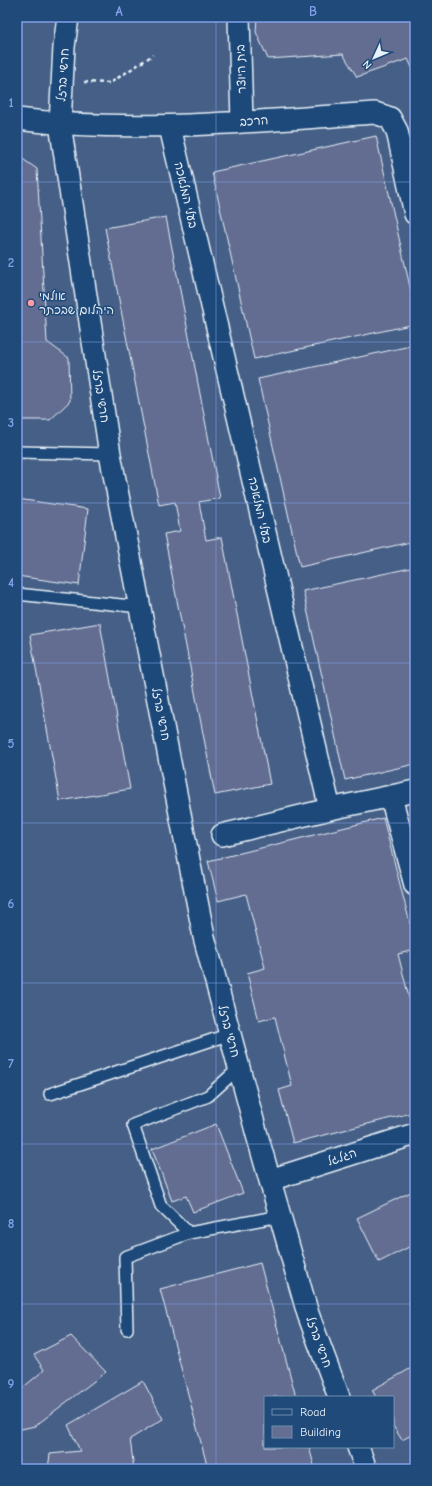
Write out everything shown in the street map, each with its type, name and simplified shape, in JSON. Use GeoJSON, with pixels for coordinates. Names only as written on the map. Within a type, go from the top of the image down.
{"type":"FeatureCollection","features":[{"type":"Feature","properties":{"kind":"street","name":"חרשי ברזל"},"geometry":{"type":"LineString","coordinates":[[68,17],[62,81],[60,124],[110,454],[204,937],[308,1314],[339,1396]]}},
{"type":"Feature","properties":{"kind":"street","name":"בית היוצר"},"geometry":{"type":"LineString","coordinates":[[239,18],[242,122]]}},
{"type":"Feature","properties":{"kind":"street","name":"הרכב"},"geometry":{"type":"LineString","coordinates":[[17,119],[60,124],[170,127],[375,113],[390,118],[397,131],[415,214]]}},
{"type":"Feature","properties":{"kind":"street","name":"בעלי המלאכה"},"geometry":{"type":"LineString","coordinates":[[170,127],[330,809]]}},
{"type":"Feature","properties":{"kind":"street"},"geometry":{"type":"LineString","coordinates":[[222,836],[330,809],[415,791]]}},
{"type":"Feature","properties":{"kind":"street"},"geometry":{"type":"LineString","coordinates":[[391,797],[415,885]]}},
{"type":"Feature","properties":{"kind":"street","name":"הגלגל"},"geometry":{"type":"LineString","coordinates":[[270,1180],[415,1134]]}},
{"type":"Feature","properties":{"kind":"street"},"geometry":{"type":"LineString","coordinates":[[358,1448],[366,1469]]}},
{"type":"Feature","properties":{"kind":"lane"},"geometry":{"type":"LineString","coordinates":[[17,452],[110,454]]}},
{"type":"Feature","properties":{"kind":"lane"},"geometry":{"type":"LineString","coordinates":[[17,594],[140,607]]}},
{"type":"Feature","properties":{"kind":"lane"},"geometry":{"type":"LineString","coordinates":[[50,1094],[230,1034]]}},
{"type":"Feature","properties":{"kind":"lane"},"geometry":{"type":"LineString","coordinates":[[189,1233],[161,1206],[133,1125],[208,1096],[239,1068]]}},
{"type":"Feature","properties":{"kind":"lane"},"geometry":{"type":"LineString","coordinates":[[127,1329],[125,1257],[189,1233],[280,1216]]}},
{"type":"Feature","properties":{"kind":"path"},"geometry":{"type":"LineString","coordinates":[[62,81],[110,83],[153,56]]}},
{"type":"Feature","properties":{"kind":"shaded area"},"geometry":{"type":"Polygon","coordinates":[[[17,17],[415,17],[415,1469],[17,1469],[17,17]]]}},
{"type":"Feature","properties":{"kind":"building"},"geometry":{"type":"Polygon","coordinates":[[[257,17],[415,17],[415,74],[408,59],[357,77],[343,54],[268,59],[256,32],[257,17]]]}},
{"type":"Feature","properties":{"kind":"building"},"geometry":{"type":"Polygon","coordinates":[[[376,136],[415,309],[415,324],[254,359],[212,172],[376,136]]]}},
{"type":"Feature","properties":{"kind":"building","name":"אולמי היהלום שבכתר"},"geometry":{"type":"Polygon","coordinates":[[[17,155],[37,169],[47,342],[69,358],[70,401],[50,420],[17,420],[17,155]]]}},
{"type":"Feature","properties":{"kind":"building"},"geometry":{"type":"Polygon","coordinates":[[[166,217],[220,498],[199,502],[206,540],[222,537],[270,784],[215,795],[164,534],[180,531],[175,502],[159,505],[105,228],[166,217]]]}},
{"type":"Feature","properties":{"kind":"building"},"geometry":{"type":"Polygon","coordinates":[[[415,345],[415,541],[300,567],[258,379],[415,345]]]}},
{"type":"Feature","properties":{"kind":"building"},"geometry":{"type":"Polygon","coordinates":[[[17,499],[88,509],[79,585],[17,576],[17,499]]]}},
{"type":"Feature","properties":{"kind":"building"},"geometry":{"type":"Polygon","coordinates":[[[415,567],[415,764],[345,780],[303,591],[415,567]]]}},
{"type":"Feature","properties":{"kind":"building"},"geometry":{"type":"Polygon","coordinates":[[[100,623],[130,789],[60,801],[30,635],[100,623]]]}},
{"type":"Feature","properties":{"kind":"building"},"geometry":{"type":"Polygon","coordinates":[[[383,818],[415,943],[415,950],[398,954],[415,1021],[415,1112],[293,1143],[279,1090],[292,1086],[275,1017],[259,1021],[247,973],[265,968],[246,894],[218,901],[208,861],[383,818]]]}},
{"type":"Feature","properties":{"kind":"building"},"geometry":{"type":"Polygon","coordinates":[[[216,1124],[243,1193],[193,1212],[186,1196],[172,1201],[152,1149],[216,1124]]]}},
{"type":"Feature","properties":{"kind":"building"},"geometry":{"type":"Polygon","coordinates":[[[415,1190],[415,1244],[379,1262],[357,1218],[415,1190]]]}},
{"type":"Feature","properties":{"kind":"building"},"geometry":{"type":"Polygon","coordinates":[[[260,1263],[296,1396],[264,1396],[264,1448],[309,1448],[315,1469],[208,1469],[160,1289],[260,1263]]]}},
{"type":"Feature","properties":{"kind":"building"},"geometry":{"type":"Polygon","coordinates":[[[71,1336],[106,1372],[35,1426],[17,1430],[17,1390],[20,1390],[44,1370],[34,1355],[71,1336]]]}},
{"type":"Feature","properties":{"kind":"building"},"geometry":{"type":"Polygon","coordinates":[[[415,1366],[415,1433],[402,1440],[394,1428],[394,1396],[375,1396],[372,1390],[415,1366]]]}},
{"type":"Feature","properties":{"kind":"building"},"geometry":{"type":"Polygon","coordinates":[[[143,1381],[163,1419],[130,1439],[134,1469],[48,1469],[50,1454],[80,1451],[68,1425],[143,1381]]]}},
{"type":"Feature","properties":{"kind":"place","name":"אולמי היהלום שבכתר"},"geometry":{"type":"Point","coordinates":[31,303]}}]}
